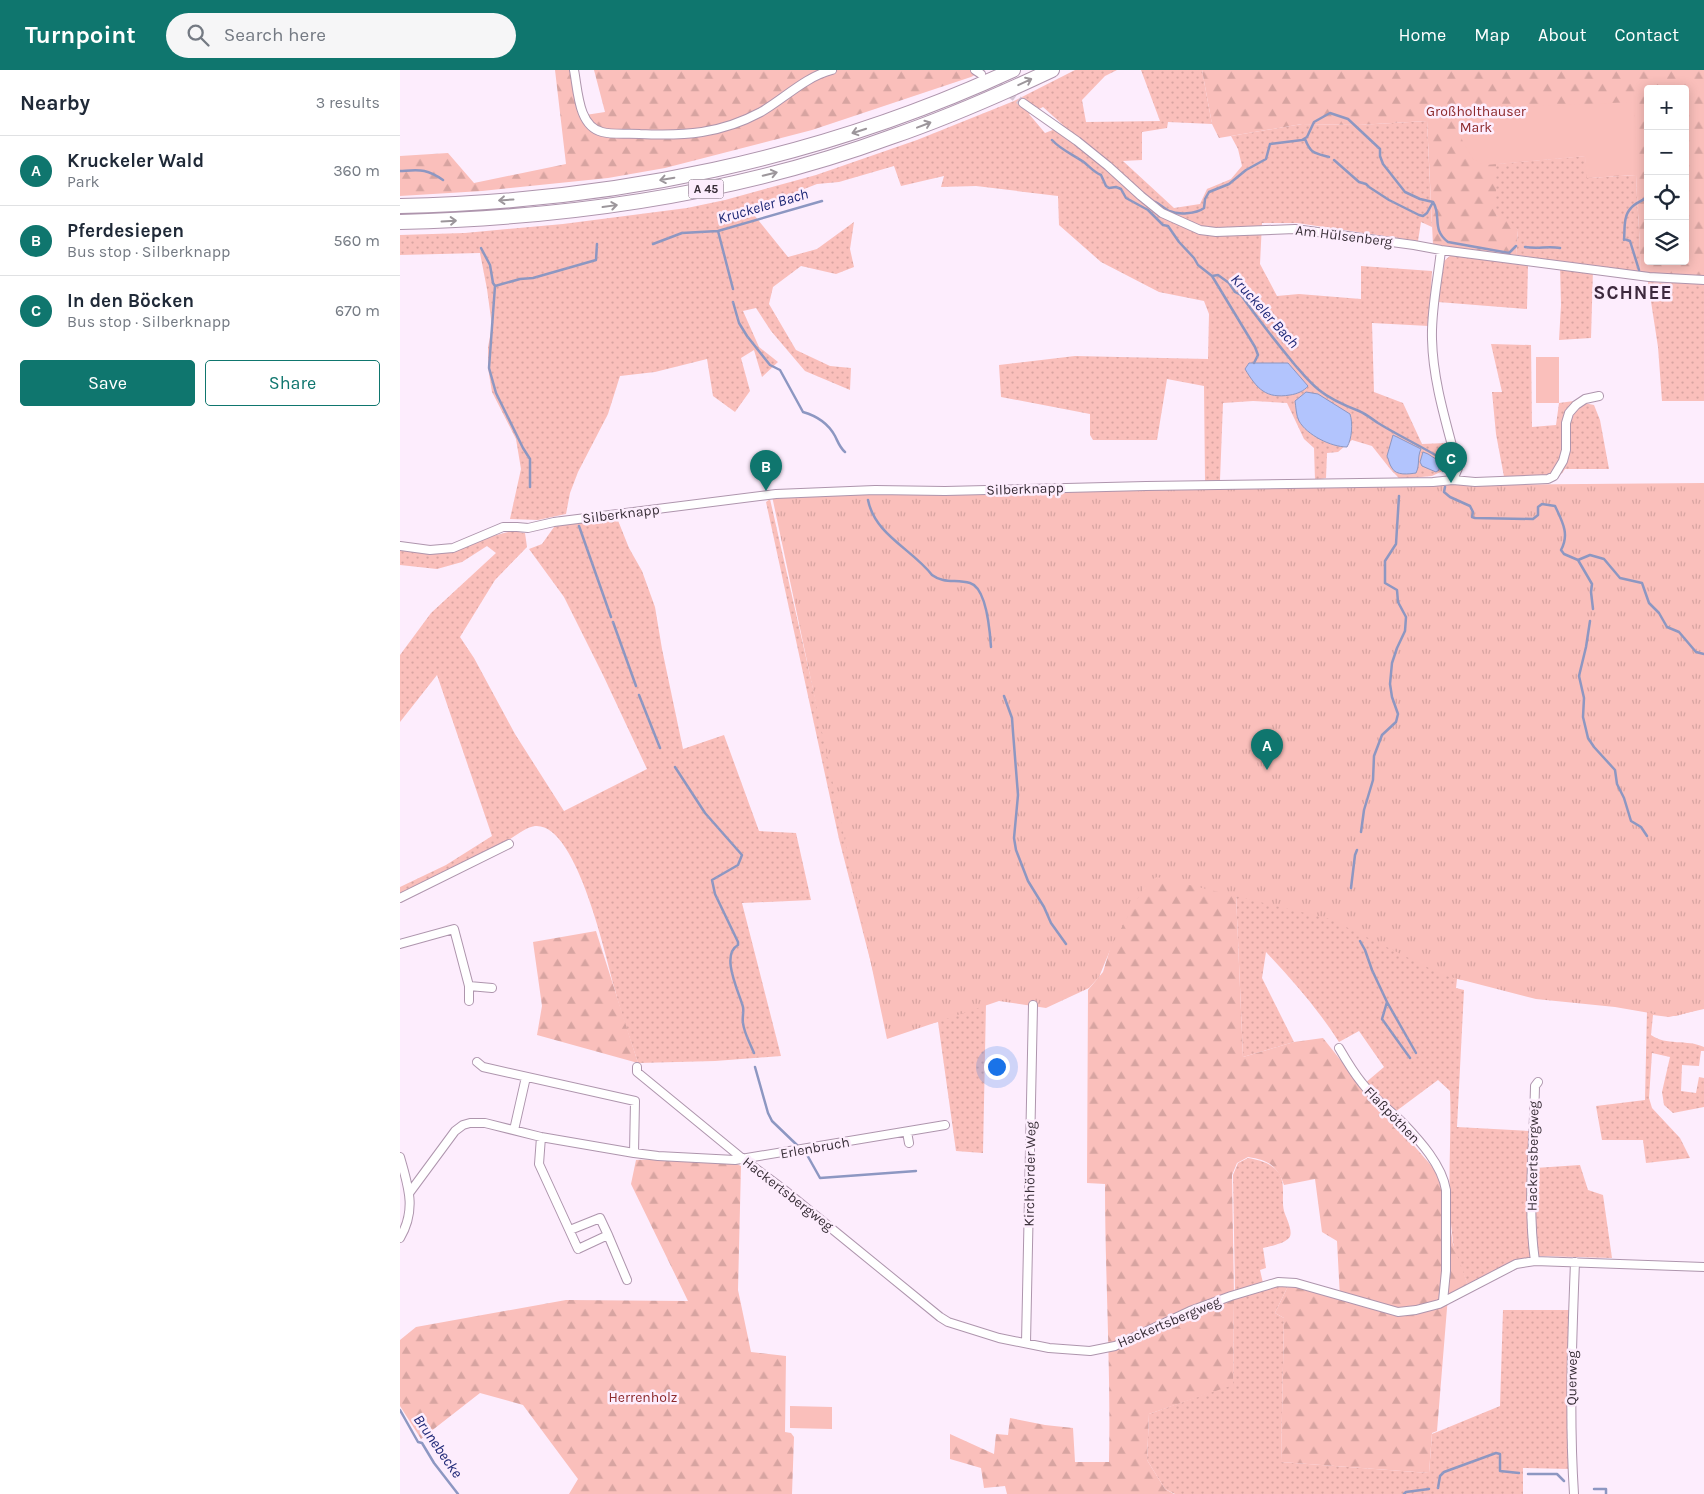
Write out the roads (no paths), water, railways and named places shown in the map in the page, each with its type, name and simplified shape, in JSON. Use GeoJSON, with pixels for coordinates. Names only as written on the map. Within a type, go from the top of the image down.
{"type":"FeatureCollection","features":[{"type":"Feature","properties":{"kind":"highway","name":"A 45"},"geometry":{"type":"LineString","coordinates":[[400,206],[476,203],[566,195],[650,182],[726,167],[833,139],[882,123],[1013,70]]}},
{"type":"Feature","properties":{"kind":"highway","name":"A 45"},"geometry":{"type":"LineString","coordinates":[[400,222],[484,219],[571,211],[668,196],[745,180],[890,138],[999,95],[1052,70]]}},
{"type":"Feature","properties":{"kind":"street"},"geometry":{"type":"LineString","coordinates":[[574,70],[583,117],[592,128],[600,132],[670,136],[699,134],[720,129],[760,112],[816,75],[832,70]]}},
{"type":"Feature","properties":{"kind":"street","name":"Am Hülsenberg"},"geometry":{"type":"LineString","coordinates":[[1024,103],[1078,141],[1162,212],[1200,230],[1216,232],[1295,229],[1649,277],[1704,280]]}},
{"type":"Feature","properties":{"kind":"street"},"geometry":{"type":"LineString","coordinates":[[1441,250],[1432,353],[1438,391],[1458,468],[1453,480]]}},
{"type":"Feature","properties":{"kind":"street","name":"Silberknapp"},"geometry":{"type":"LineString","coordinates":[[400,546],[430,550],[453,548],[503,527],[538,527],[554,522],[771,494],[875,490],[945,491],[1433,482],[1453,480],[1475,482],[1548,479],[1554,476],[1563,461],[1566,450],[1566,423],[1569,413],[1585,399],[1599,396]]}},
{"type":"Feature","properties":{"kind":"street"},"geometry":{"type":"LineString","coordinates":[[400,898],[509,844]]}},
{"type":"Feature","properties":{"kind":"street"},"geometry":{"type":"LineString","coordinates":[[400,944],[454,929],[469,986],[469,1001]]}},
{"type":"Feature","properties":{"kind":"street"},"geometry":{"type":"LineString","coordinates":[[469,986],[492,988]]}},
{"type":"Feature","properties":{"kind":"street","name":"Kirchhörder Weg"},"geometry":{"type":"LineString","coordinates":[[1026,1343],[1033,1005]]}},
{"type":"Feature","properties":{"kind":"street","name":"Flaßpöthen"},"geometry":{"type":"LineString","coordinates":[[1339,1048],[1362,1084],[1402,1123],[1424,1148],[1444,1178],[1446,1190],[1446,1271],[1443,1301]]}},
{"type":"Feature","properties":{"kind":"street"},"geometry":{"type":"LineString","coordinates":[[477,1062],[483,1067],[635,1101],[634,1153]]}},
{"type":"Feature","properties":{"kind":"street","name":"Hackertsbergweg"},"geometry":{"type":"LineString","coordinates":[[637,1069],[743,1159],[948,1322],[999,1338],[1051,1348],[1090,1351],[1115,1346],[1190,1311],[1278,1282],[1296,1283],[1398,1312],[1430,1308],[1516,1264],[1535,1260],[1704,1267]]}},
{"type":"Feature","properties":{"kind":"street"},"geometry":{"type":"LineString","coordinates":[[514,1130],[526,1077]]}},
{"type":"Feature","properties":{"kind":"street","name":"Hackertsbergweg"},"geometry":{"type":"LineString","coordinates":[[1535,1260],[1532,1244],[1532,1177],[1535,1086],[1538,1082]]}},
{"type":"Feature","properties":{"kind":"street","name":"Erlenbruch"},"geometry":{"type":"LineString","coordinates":[[410,1192],[455,1131],[463,1125],[470,1123],[485,1123],[541,1137],[634,1153],[658,1156],[743,1159],[945,1126]]}},
{"type":"Feature","properties":{"kind":"street"},"geometry":{"type":"LineString","coordinates":[[907,1132],[909,1143]]}},
{"type":"Feature","properties":{"kind":"street"},"geometry":{"type":"LineString","coordinates":[[541,1137],[539,1164],[578,1248],[608,1235]]}},
{"type":"Feature","properties":{"kind":"street"},"geometry":{"type":"LineString","coordinates":[[400,1157],[410,1192],[409,1214],[400,1238]]}},
{"type":"Feature","properties":{"kind":"street"},"geometry":{"type":"LineString","coordinates":[[570,1230],[600,1218],[627,1280]]}},
{"type":"Feature","properties":{"kind":"street","name":"Querweg"},"geometry":{"type":"LineString","coordinates":[[1574,1494],[1572,1396],[1575,1262]]}},
{"type":"Feature","properties":{"kind":"water"},"geometry":{"type":"Polygon","coordinates":[[[1249,363],[1288,363],[1308,386],[1293,395],[1268,394],[1258,387],[1249,376],[1245,369],[1249,363]]]}},
{"type":"Feature","properties":{"kind":"water"},"geometry":{"type":"Polygon","coordinates":[[[1306,392],[1318,394],[1350,414],[1352,431],[1347,447],[1334,445],[1320,439],[1308,431],[1299,421],[1295,401],[1306,392]]]}},
{"type":"Feature","properties":{"kind":"water"},"geometry":{"type":"Polygon","coordinates":[[[1393,435],[1421,449],[1416,473],[1406,474],[1394,471],[1387,456],[1393,435]]]}},
{"type":"Feature","properties":{"kind":"water"},"geometry":{"type":"Polygon","coordinates":[[[1423,452],[1439,461],[1439,470],[1436,472],[1422,466],[1420,462],[1423,452]]]}},
{"type":"Feature","properties":{"kind":"waterway"},"geometry":{"type":"LineString","coordinates":[[1155,202],[1169,211],[1177,213],[1192,213],[1201,210],[1204,208],[1205,199],[1209,192],[1229,184],[1246,170],[1266,159],[1270,144],[1302,140],[1307,137],[1314,122],[1330,113],[1348,119],[1380,149],[1383,164],[1405,192],[1420,199],[1433,202],[1436,207],[1438,227],[1448,242],[1509,253],[1516,246]]}},
{"type":"Feature","properties":{"kind":"waterway"},"geometry":{"type":"LineString","coordinates":[[1305,139],[1309,148],[1314,152],[1329,157]]}},
{"type":"Feature","properties":{"kind":"waterway","name":"Kruckeler Bach"},"geometry":{"type":"LineString","coordinates":[[1052,140],[1059,147],[1101,175],[1106,186],[1121,189],[1126,198],[1148,210],[1163,225],[1168,226],[1198,265],[1212,276],[1218,275],[1229,283],[1235,292],[1241,295],[1295,365],[1323,393],[1364,414],[1442,459],[1443,471]]}},
{"type":"Feature","properties":{"kind":"waterway"},"geometry":{"type":"LineString","coordinates":[[1334,160],[1359,182],[1366,184],[1389,200],[1419,215],[1423,216],[1427,213],[1433,202]]}},
{"type":"Feature","properties":{"kind":"waterway","name":"Kruckeler Bach"},"geometry":{"type":"LineString","coordinates":[[400,171],[412,170],[432,173],[443,180]]}},
{"type":"Feature","properties":{"kind":"waterway"},"geometry":{"type":"LineString","coordinates":[[1624,240],[1628,211],[1644,199]]}},
{"type":"Feature","properties":{"kind":"waterway","name":"Kruckeler Bach"},"geometry":{"type":"LineString","coordinates":[[653,244],[682,233],[718,231],[822,201]]}},
{"type":"Feature","properties":{"kind":"waterway"},"geometry":{"type":"LineString","coordinates":[[718,231],[733,289]]}},
{"type":"Feature","properties":{"kind":"waterway"},"geometry":{"type":"LineString","coordinates":[[1624,239],[1630,241],[1639,270]]}},
{"type":"Feature","properties":{"kind":"waterway","name":"Kruckeler Bach"},"geometry":{"type":"LineString","coordinates":[[481,248],[490,265],[495,286],[520,279],[533,278],[596,260],[597,244]]}},
{"type":"Feature","properties":{"kind":"waterway"},"geometry":{"type":"LineString","coordinates":[[1525,247],[1560,248]]}},
{"type":"Feature","properties":{"kind":"waterway"},"geometry":{"type":"LineString","coordinates":[[1212,276],[1255,347],[1258,355],[1254,363]]}},
{"type":"Feature","properties":{"kind":"waterway"},"geometry":{"type":"LineString","coordinates":[[495,286],[489,368],[496,393],[530,459],[530,487]]}},
{"type":"Feature","properties":{"kind":"waterway"},"geometry":{"type":"LineString","coordinates":[[733,302],[739,323],[747,336],[770,365],[780,370],[803,412],[825,424],[832,431],[840,447],[845,452]]}},
{"type":"Feature","properties":{"kind":"waterway","name":"Kruckeler Bach"},"geometry":{"type":"LineString","coordinates":[[1445,487],[1444,492],[1450,497],[1470,506],[1473,512],[1472,517],[1475,518],[1533,519],[1538,515],[1538,507],[1542,504],[1555,506],[1565,533],[1564,544],[1561,550],[1564,554],[1578,560],[1590,555],[1604,559],[1620,578],[1642,583],[1649,603],[1659,613],[1667,627],[1679,632],[1696,652],[1704,654]]}},
{"type":"Feature","properties":{"kind":"waterway"},"geometry":{"type":"LineString","coordinates":[[1361,832],[1364,810],[1373,780],[1374,756],[1382,735],[1396,722],[1398,714],[1390,684],[1392,663],[1405,631],[1406,617],[1398,602],[1397,590],[1385,583],[1385,561],[1396,544],[1399,496]]}},
{"type":"Feature","properties":{"kind":"waterway"},"geometry":{"type":"LineString","coordinates":[[868,500],[878,523],[932,575],[941,579],[970,583],[976,587],[984,601],[991,647]]}},
{"type":"Feature","properties":{"kind":"waterway"},"geometry":{"type":"LineString","coordinates":[[579,526],[611,617]]}},
{"type":"Feature","properties":{"kind":"waterway"},"geometry":{"type":"LineString","coordinates":[[1578,560],[1592,584],[1593,609]]}},
{"type":"Feature","properties":{"kind":"waterway"},"geometry":{"type":"LineString","coordinates":[[1590,621],[1579,676],[1584,698],[1583,717],[1588,738],[1615,770],[1617,784],[1624,798],[1631,821],[1641,827],[1647,836]]}},
{"type":"Feature","properties":{"kind":"waterway"},"geometry":{"type":"LineString","coordinates":[[613,622],[636,686]]}},
{"type":"Feature","properties":{"kind":"waterway"},"geometry":{"type":"LineString","coordinates":[[639,695],[660,748]]}},
{"type":"Feature","properties":{"kind":"waterway"},"geometry":{"type":"LineString","coordinates":[[1004,696],[1012,718],[1018,795],[1014,838],[1016,850],[1028,881],[1044,907],[1051,923],[1066,944]]}},
{"type":"Feature","properties":{"kind":"waterway"},"geometry":{"type":"LineString","coordinates":[[675,767],[705,813],[742,855],[738,865],[712,880],[715,894],[738,942],[731,957],[732,974],[743,1007],[745,1030],[754,1053]]}},
{"type":"Feature","properties":{"kind":"waterway"},"geometry":{"type":"LineString","coordinates":[[1351,888],[1357,850]]}},
{"type":"Feature","properties":{"kind":"waterway"},"geometry":{"type":"LineString","coordinates":[[1360,941],[1387,1002],[1416,1053]]}},
{"type":"Feature","properties":{"kind":"waterway"},"geometry":{"type":"LineString","coordinates":[[1387,1002],[1382,1019],[1410,1058]]}},
{"type":"Feature","properties":{"kind":"waterway"},"geometry":{"type":"LineString","coordinates":[[755,1067],[772,1121],[798,1146]]}},
{"type":"Feature","properties":{"kind":"waterway"},"geometry":{"type":"LineString","coordinates":[[806,1153],[820,1178],[916,1171]]}},
{"type":"Feature","properties":{"kind":"waterway","name":"Brunebecke"},"geometry":{"type":"LineString","coordinates":[[400,1410],[418,1442],[422,1443],[434,1463],[458,1494]]}},
{"type":"Feature","properties":{"kind":"waterway","name":"Brunebecke"},"geometry":{"type":"LineString","coordinates":[[1438,1488],[1440,1476],[1444,1472],[1496,1453],[1500,1454],[1500,1471],[1519,1473]]}},
{"type":"Feature","properties":{"kind":"waterway"},"geometry":{"type":"LineString","coordinates":[[1528,1474],[1557,1474],[1564,1481]]}},
{"type":"Feature","properties":{"kind":"waterway","name":"Brunebecke"},"geometry":{"type":"LineString","coordinates":[[1404,1494],[1406,1492],[1429,1489]]}},
{"type":"Feature","properties":{"kind":"waterway"},"geometry":{"type":"LineString","coordinates":[[1594,1489],[1606,1489],[1606,1494]]}},
{"type":"Feature","properties":{"kind":"tunnel"},"geometry":{"type":"LineString","coordinates":[[989,79],[1023,103]]}},
{"type":"Feature","properties":{"kind":"place","name":"In den Böcken"},"geometry":{"type":"Point","coordinates":[1451,483]}},
{"type":"Feature","properties":{"kind":"place","name":"Pferdesiepen"},"geometry":{"type":"Point","coordinates":[766,491]}},
{"type":"Feature","properties":{"kind":"place","name":"Kruckeler Wald"},"geometry":{"type":"Point","coordinates":[1267,770]}},
{"type":"Feature","properties":{"kind":"district","name":"SCHNEE"},"geometry":{"type":"Point","coordinates":[1633,293]}},
{"type":"Feature","properties":{"kind":"park label","name":"Großholthauser Mark"},"geometry":{"type":"Point","coordinates":[1476,119]}},
{"type":"Feature","properties":{"kind":"park label","name":"Herrenholz"},"geometry":{"type":"Point","coordinates":[643,1397]}}]}
